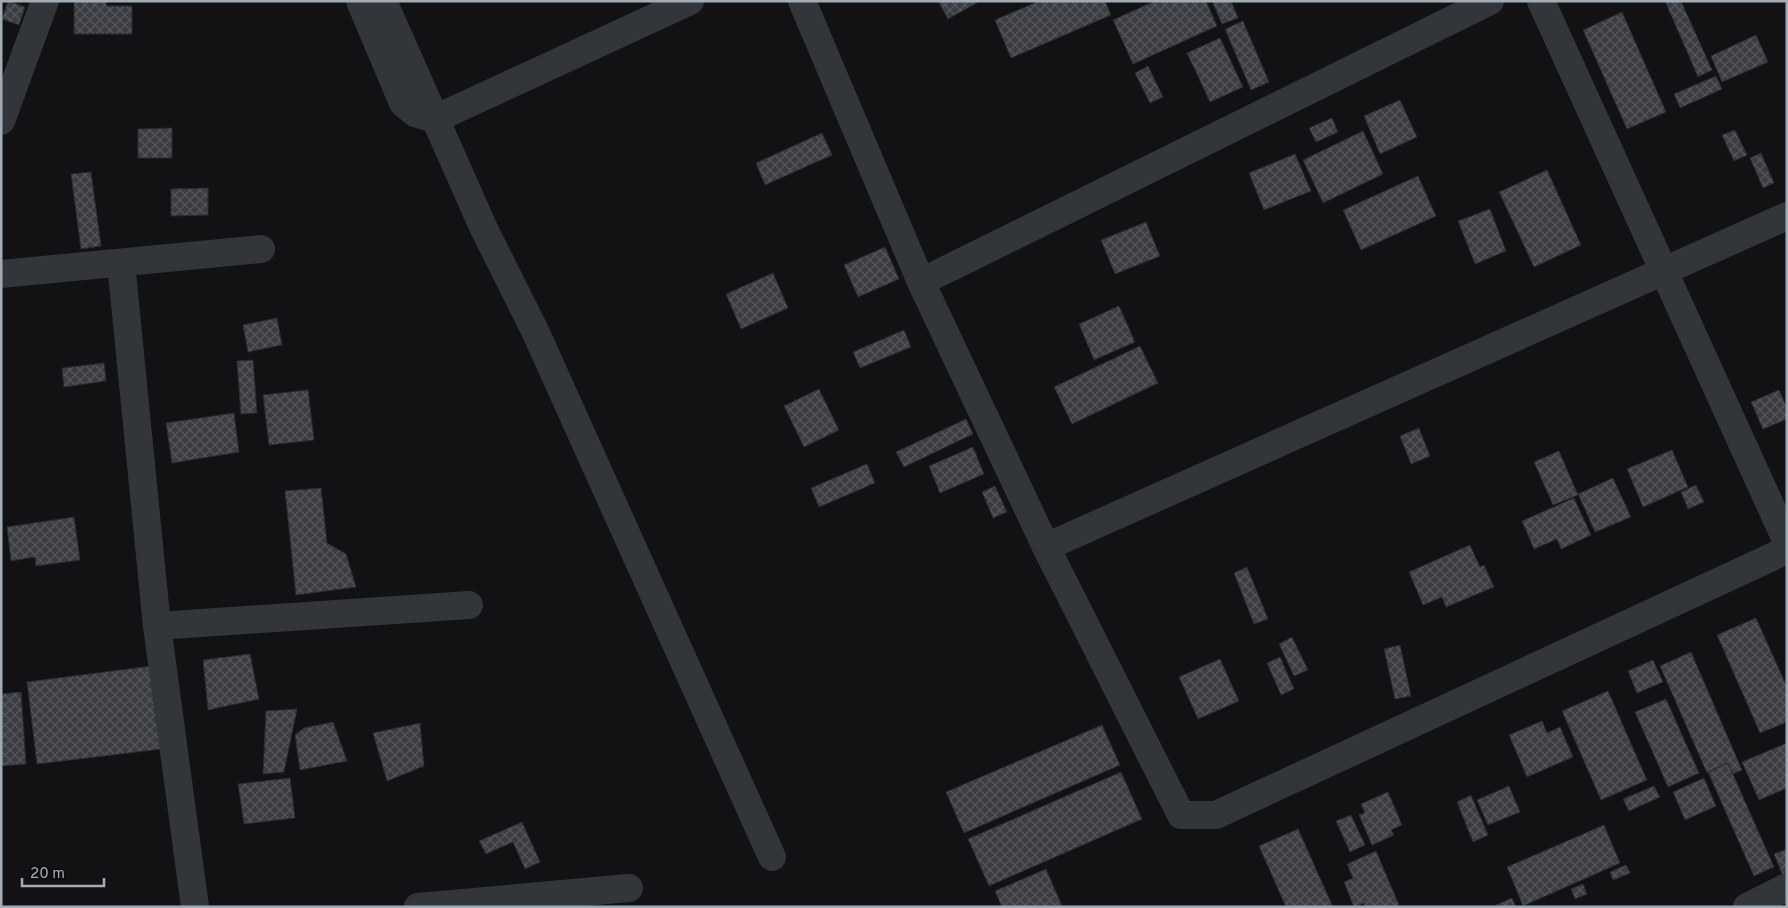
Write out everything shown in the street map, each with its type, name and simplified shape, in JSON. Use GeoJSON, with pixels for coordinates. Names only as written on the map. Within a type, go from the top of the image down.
{"type":"FeatureCollection","features":[{"type":"Feature","properties":{"kind":"street"},"geometry":{"type":"LineString","coordinates":[[1,121],[45,1]]}},
{"type":"Feature","properties":{"kind":"street"},"geometry":{"type":"LineString","coordinates":[[360,1],[403,103],[415,113],[434,119],[690,1]]}},
{"type":"Feature","properties":{"kind":"street"},"geometry":{"type":"LineString","coordinates":[[384,1],[434,119],[484,229],[540,342],[772,858]]}},
{"type":"Feature","properties":{"kind":"street"},"geometry":{"type":"LineString","coordinates":[[802,1],[921,282],[1046,548],[1181,815],[1216,814],[1787,550]]}},
{"type":"Feature","properties":{"kind":"street"},"geometry":{"type":"LineString","coordinates":[[921,282],[1490,1]]}},
{"type":"Feature","properties":{"kind":"street"},"geometry":{"type":"LineString","coordinates":[[1541,1],[1787,542]]}},
{"type":"Feature","properties":{"kind":"street"},"geometry":{"type":"LineString","coordinates":[[1046,548],[1787,216]]}},
{"type":"Feature","properties":{"kind":"street"},"geometry":{"type":"LineString","coordinates":[[1,274],[261,249]]}},
{"type":"Feature","properties":{"kind":"street"},"geometry":{"type":"LineString","coordinates":[[121,263],[157,626],[195,907]]}},
{"type":"Feature","properties":{"kind":"street"},"geometry":{"type":"LineString","coordinates":[[157,626],[469,605]]}},
{"type":"Feature","properties":{"kind":"street"},"geometry":{"type":"LineString","coordinates":[[1746,907],[1787,887]]}},
{"type":"Feature","properties":{"kind":"street"},"geometry":{"type":"LineString","coordinates":[[418,907],[629,888]]}},
{"type":"Feature","properties":{"kind":"building"},"geometry":{"type":"Polygon","coordinates":[[[8,1],[25,7],[19,25],[2,19],[8,1]]]}},
{"type":"Feature","properties":{"kind":"building"},"geometry":{"type":"Polygon","coordinates":[[[74,1],[107,1],[106,6],[132,6],[132,34],[74,34],[74,1]]]}},
{"type":"Feature","properties":{"kind":"building"},"geometry":{"type":"Polygon","coordinates":[[[938,1],[980,1],[948,19],[938,1]]]}},
{"type":"Feature","properties":{"kind":"building"},"geometry":{"type":"Polygon","coordinates":[[[1039,1],[1105,1],[1111,15],[1011,58],[995,20],[1039,1]]]}},
{"type":"Feature","properties":{"kind":"building"},"geometry":{"type":"Polygon","coordinates":[[[1155,1],[1206,1],[1217,26],[1133,64],[1113,20],[1155,1]]]}},
{"type":"Feature","properties":{"kind":"building"},"geometry":{"type":"Polygon","coordinates":[[[1212,1],[1231,1],[1238,18],[1222,24],[1212,1]]]}},
{"type":"Feature","properties":{"kind":"building"},"geometry":{"type":"Polygon","coordinates":[[[1665,1],[1681,1],[1712,70],[1698,77],[1665,1]]]}},
{"type":"Feature","properties":{"kind":"building"},"geometry":{"type":"Polygon","coordinates":[[[1622,12],[1666,112],[1627,129],[1583,30],[1622,12]]]}},
{"type":"Feature","properties":{"kind":"building"},"geometry":{"type":"Polygon","coordinates":[[[1243,21],[1269,82],[1251,90],[1225,29],[1243,21]]]}},
{"type":"Feature","properties":{"kind":"building"},"geometry":{"type":"Polygon","coordinates":[[[1756,35],[1768,62],[1722,82],[1711,56],[1756,35]]]}},
{"type":"Feature","properties":{"kind":"building"},"geometry":{"type":"Polygon","coordinates":[[[1220,38],[1243,87],[1210,102],[1187,53],[1220,38]]]}},
{"type":"Feature","properties":{"kind":"building"},"geometry":{"type":"Polygon","coordinates":[[[1148,66],[1163,97],[1150,103],[1135,73],[1148,66]]]}},
{"type":"Feature","properties":{"kind":"building"},"geometry":{"type":"Polygon","coordinates":[[[1716,76],[1722,89],[1680,108],[1674,94],[1716,76]]]}},
{"type":"Feature","properties":{"kind":"building"},"geometry":{"type":"Polygon","coordinates":[[[1400,100],[1417,137],[1380,154],[1364,116],[1400,100]]]}},
{"type":"Feature","properties":{"kind":"building"},"geometry":{"type":"Polygon","coordinates":[[[1332,118],[1338,132],[1316,142],[1309,128],[1332,118]]]}},
{"type":"Feature","properties":{"kind":"building"},"geometry":{"type":"Polygon","coordinates":[[[172,128],[172,158],[138,158],[138,129],[172,128]]]}},
{"type":"Feature","properties":{"kind":"building"},"geometry":{"type":"Polygon","coordinates":[[[1735,130],[1747,155],[1734,161],[1722,135],[1735,130]]]}},
{"type":"Feature","properties":{"kind":"building"},"geometry":{"type":"Polygon","coordinates":[[[1363,131],[1383,174],[1323,203],[1303,160],[1363,131]]]}},
{"type":"Feature","properties":{"kind":"building"},"geometry":{"type":"Polygon","coordinates":[[[822,133],[832,155],[765,185],[756,163],[822,133]]]}},
{"type":"Feature","properties":{"kind":"building"},"geometry":{"type":"Polygon","coordinates":[[[1761,153],[1774,183],[1763,188],[1750,158],[1761,153]]]}},
{"type":"Feature","properties":{"kind":"building"},"geometry":{"type":"Polygon","coordinates":[[[1295,154],[1311,191],[1264,210],[1249,173],[1295,154]]]}},
{"type":"Feature","properties":{"kind":"building"},"geometry":{"type":"Polygon","coordinates":[[[1547,170],[1581,245],[1534,267],[1499,192],[1547,170]]]}},
{"type":"Feature","properties":{"kind":"building"},"geometry":{"type":"Polygon","coordinates":[[[91,172],[101,246],[81,249],[71,174],[91,172]]]}},
{"type":"Feature","properties":{"kind":"building"},"geometry":{"type":"Polygon","coordinates":[[[1418,176],[1436,216],[1361,250],[1343,210],[1418,176]]]}},
{"type":"Feature","properties":{"kind":"building"},"geometry":{"type":"Polygon","coordinates":[[[208,188],[208,215],[171,216],[171,189],[208,188]]]}},
{"type":"Feature","properties":{"kind":"building"},"geometry":{"type":"Polygon","coordinates":[[[1490,209],[1506,251],[1475,264],[1458,221],[1490,209]]]}},
{"type":"Feature","properties":{"kind":"building"},"geometry":{"type":"Polygon","coordinates":[[[1146,222],[1160,256],[1115,274],[1101,240],[1146,222]]]}},
{"type":"Feature","properties":{"kind":"building"},"geometry":{"type":"Polygon","coordinates":[[[885,247],[899,279],[858,297],[844,265],[885,247]]]}},
{"type":"Feature","properties":{"kind":"building"},"geometry":{"type":"Polygon","coordinates":[[[773,273],[788,308],[741,329],[726,294],[773,273]]]}},
{"type":"Feature","properties":{"kind":"building"},"geometry":{"type":"Polygon","coordinates":[[[1119,306],[1135,342],[1094,360],[1079,324],[1119,306]]]}},
{"type":"Feature","properties":{"kind":"building"},"geometry":{"type":"Polygon","coordinates":[[[277,318],[282,345],[248,352],[243,325],[277,318]]]}},
{"type":"Feature","properties":{"kind":"building"},"geometry":{"type":"Polygon","coordinates":[[[904,330],[911,347],[860,368],[853,352],[904,330]]]}},
{"type":"Feature","properties":{"kind":"building"},"geometry":{"type":"Polygon","coordinates":[[[1140,346],[1158,383],[1072,424],[1054,387],[1140,346]]]}},
{"type":"Feature","properties":{"kind":"building"},"geometry":{"type":"Polygon","coordinates":[[[253,360],[257,413],[241,414],[237,361],[253,360]]]}},
{"type":"Feature","properties":{"kind":"building"},"geometry":{"type":"Polygon","coordinates":[[[104,363],[106,381],[64,387],[62,368],[104,363]]]}},
{"type":"Feature","properties":{"kind":"building"},"geometry":{"type":"Polygon","coordinates":[[[819,389],[839,430],[804,447],[784,406],[819,389]]]}},
{"type":"Feature","properties":{"kind":"building"},"geometry":{"type":"Polygon","coordinates":[[[308,390],[314,440],[269,445],[263,395],[308,390]]]}},
{"type":"Feature","properties":{"kind":"building"},"geometry":{"type":"Polygon","coordinates":[[[1779,390],[1787,408],[1787,419],[1763,429],[1751,402],[1779,390]]]}},
{"type":"Feature","properties":{"kind":"building"},"geometry":{"type":"Polygon","coordinates":[[[234,413],[239,452],[172,463],[166,423],[234,413]]]}},
{"type":"Feature","properties":{"kind":"building"},"geometry":{"type":"Polygon","coordinates":[[[966,419],[973,434],[904,467],[896,452],[966,419]]]}},
{"type":"Feature","properties":{"kind":"building"},"geometry":{"type":"Polygon","coordinates":[[[1419,428],[1430,456],[1411,464],[1400,436],[1419,428]]]}},
{"type":"Feature","properties":{"kind":"building"},"geometry":{"type":"Polygon","coordinates":[[[973,447],[984,474],[940,493],[929,466],[973,447]]]}},
{"type":"Feature","properties":{"kind":"building"},"geometry":{"type":"Polygon","coordinates":[[[1672,450],[1688,487],[1643,507],[1627,469],[1672,450]]]}},
{"type":"Feature","properties":{"kind":"building"},"geometry":{"type":"Polygon","coordinates":[[[1559,451],[1578,495],[1553,505],[1534,462],[1559,451]]]}},
{"type":"Feature","properties":{"kind":"building"},"geometry":{"type":"Polygon","coordinates":[[[867,464],[875,483],[819,507],[811,488],[867,464]]]}},
{"type":"Feature","properties":{"kind":"building"},"geometry":{"type":"Polygon","coordinates":[[[1613,478],[1631,517],[1595,532],[1578,494],[1613,478]]]}},
{"type":"Feature","properties":{"kind":"building"},"geometry":{"type":"Polygon","coordinates":[[[1696,485],[1704,502],[1688,509],[1681,492],[1696,485]]]}},
{"type":"Feature","properties":{"kind":"building"},"geometry":{"type":"Polygon","coordinates":[[[995,486],[1007,512],[993,518],[982,492],[995,486]]]}},
{"type":"Feature","properties":{"kind":"building"},"geometry":{"type":"Polygon","coordinates":[[[321,488],[327,543],[346,554],[356,587],[296,595],[285,491],[321,488]]]}},
{"type":"Feature","properties":{"kind":"building"},"geometry":{"type":"Polygon","coordinates":[[[1574,498],[1591,535],[1561,549],[1557,539],[1534,549],[1522,521],[1574,498]]]}},
{"type":"Feature","properties":{"kind":"building"},"geometry":{"type":"Polygon","coordinates":[[[74,517],[80,560],[36,566],[35,557],[11,561],[7,527],[74,517]]]}},
{"type":"Feature","properties":{"kind":"building"},"geometry":{"type":"Polygon","coordinates":[[[1470,545],[1480,567],[1484,565],[1494,587],[1446,607],[1442,597],[1423,605],[1409,572],[1470,545]]]}},
{"type":"Feature","properties":{"kind":"building"},"geometry":{"type":"Polygon","coordinates":[[[1247,567],[1268,619],[1254,624],[1234,573],[1247,567]]]}},
{"type":"Feature","properties":{"kind":"building"},"geometry":{"type":"Polygon","coordinates":[[[1756,618],[1787,687],[1787,722],[1760,733],[1717,635],[1756,618]]]}},
{"type":"Feature","properties":{"kind":"building"},"geometry":{"type":"Polygon","coordinates":[[[1292,637],[1308,670],[1294,676],[1279,644],[1292,637]]]}},
{"type":"Feature","properties":{"kind":"building"},"geometry":{"type":"Polygon","coordinates":[[[1400,645],[1411,696],[1395,699],[1384,649],[1400,645]]]}},
{"type":"Feature","properties":{"kind":"building"},"geometry":{"type":"Polygon","coordinates":[[[1691,652],[1742,770],[1733,774],[1728,763],[1707,773],[1660,666],[1691,652]]]}},
{"type":"Feature","properties":{"kind":"building"},"geometry":{"type":"Polygon","coordinates":[[[250,654],[259,699],[208,710],[203,660],[250,654]]]}},
{"type":"Feature","properties":{"kind":"building"},"geometry":{"type":"Polygon","coordinates":[[[1280,657],[1294,689],[1281,695],[1267,663],[1280,657]]]}},
{"type":"Feature","properties":{"kind":"building"},"geometry":{"type":"Polygon","coordinates":[[[1220,659],[1239,701],[1198,719],[1179,677],[1220,659]]]}},
{"type":"Feature","properties":{"kind":"building"},"geometry":{"type":"Polygon","coordinates":[[[1653,660],[1663,682],[1637,693],[1628,671],[1653,660]]]}},
{"type":"Feature","properties":{"kind":"building"},"geometry":{"type":"Polygon","coordinates":[[[152,666],[162,749],[37,764],[27,682],[152,666]]]}},
{"type":"Feature","properties":{"kind":"building"},"geometry":{"type":"Polygon","coordinates":[[[1608,691],[1647,780],[1601,800],[1562,711],[1608,691]]]}},
{"type":"Feature","properties":{"kind":"building"},"geometry":{"type":"Polygon","coordinates":[[[21,692],[26,764],[1,766],[1,694],[21,692]]]}},
{"type":"Feature","properties":{"kind":"building"},"geometry":{"type":"Polygon","coordinates":[[[1666,699],[1699,773],[1668,787],[1635,712],[1666,699]]]}},
{"type":"Feature","properties":{"kind":"building"},"geometry":{"type":"Polygon","coordinates":[[[297,709],[284,772],[263,774],[266,711],[297,709]]]}},
{"type":"Feature","properties":{"kind":"building"},"geometry":{"type":"Polygon","coordinates":[[[1542,721],[1547,733],[1560,727],[1573,757],[1527,777],[1509,735],[1542,721]]]}},
{"type":"Feature","properties":{"kind":"building"},"geometry":{"type":"Polygon","coordinates":[[[333,722],[347,761],[300,770],[295,735],[304,728],[333,722]]]}},
{"type":"Feature","properties":{"kind":"building"},"geometry":{"type":"Polygon","coordinates":[[[420,723],[424,766],[387,781],[373,733],[420,723]]]}},
{"type":"Feature","properties":{"kind":"building"},"geometry":{"type":"Polygon","coordinates":[[[1102,725],[1120,765],[964,833],[946,792],[1102,725]]]}},
{"type":"Feature","properties":{"kind":"building"},"geometry":{"type":"Polygon","coordinates":[[[1787,743],[1787,788],[1759,800],[1742,762],[1787,743]]]}},
{"type":"Feature","properties":{"kind":"building"},"geometry":{"type":"Polygon","coordinates":[[[1728,763],[1774,867],[1754,876],[1708,772],[1728,763]]]}},
{"type":"Feature","properties":{"kind":"building"},"geometry":{"type":"Polygon","coordinates":[[[1121,772],[1142,819],[989,886],[968,839],[1121,772]]]}},
{"type":"Feature","properties":{"kind":"building"},"geometry":{"type":"Polygon","coordinates":[[[290,778],[295,818],[244,824],[238,784],[290,778]]]}},
{"type":"Feature","properties":{"kind":"building"},"geometry":{"type":"Polygon","coordinates":[[[1704,778],[1716,806],[1685,820],[1673,792],[1704,778]]]}},
{"type":"Feature","properties":{"kind":"building"},"geometry":{"type":"Polygon","coordinates":[[[1509,786],[1520,812],[1488,825],[1477,800],[1509,786]]]}},
{"type":"Feature","properties":{"kind":"building"},"geometry":{"type":"Polygon","coordinates":[[[1654,786],[1660,797],[1629,811],[1623,799],[1654,786]]]}},
{"type":"Feature","properties":{"kind":"building"},"geometry":{"type":"Polygon","coordinates":[[[1388,792],[1402,825],[1391,830],[1394,835],[1372,845],[1359,815],[1365,813],[1361,804],[1388,792]]]}},
{"type":"Feature","properties":{"kind":"building"},"geometry":{"type":"Polygon","coordinates":[[[1471,795],[1488,835],[1473,842],[1457,802],[1471,795]]]}},
{"type":"Feature","properties":{"kind":"building"},"geometry":{"type":"Polygon","coordinates":[[[1351,815],[1365,845],[1350,852],[1336,821],[1351,815]]]}},
{"type":"Feature","properties":{"kind":"building"},"geometry":{"type":"Polygon","coordinates":[[[522,822],[540,862],[525,869],[513,842],[486,854],[479,841],[522,822]]]}},
{"type":"Feature","properties":{"kind":"building"},"geometry":{"type":"Polygon","coordinates":[[[1604,825],[1620,863],[1523,906],[1507,867],[1604,825]]]}},
{"type":"Feature","properties":{"kind":"building"},"geometry":{"type":"Polygon","coordinates":[[[1298,829],[1333,907],[1286,907],[1259,846],[1298,829]]]}},
{"type":"Feature","properties":{"kind":"building"},"geometry":{"type":"Polygon","coordinates":[[[1787,849],[1787,874],[1783,876],[1774,854],[1787,849]]]}},
{"type":"Feature","properties":{"kind":"building"},"geometry":{"type":"Polygon","coordinates":[[[1376,851],[1399,905],[1394,907],[1365,907],[1364,903],[1354,907],[1344,882],[1353,878],[1347,864],[1376,851]]]}},
{"type":"Feature","properties":{"kind":"building"},"geometry":{"type":"Polygon","coordinates":[[[1626,865],[1630,873],[1613,880],[1610,872],[1626,865]]]}},
{"type":"Feature","properties":{"kind":"building"},"geometry":{"type":"Polygon","coordinates":[[[1046,869],[1062,906],[1002,907],[995,891],[1046,869]]]}},
{"type":"Feature","properties":{"kind":"building"},"geometry":{"type":"Polygon","coordinates":[[[1583,884],[1587,894],[1575,899],[1571,889],[1583,884]]]}},
{"type":"Feature","properties":{"kind":"building"},"geometry":{"type":"Polygon","coordinates":[[[1512,898],[1516,907],[1497,907],[1496,905],[1512,898]]]}}]}
